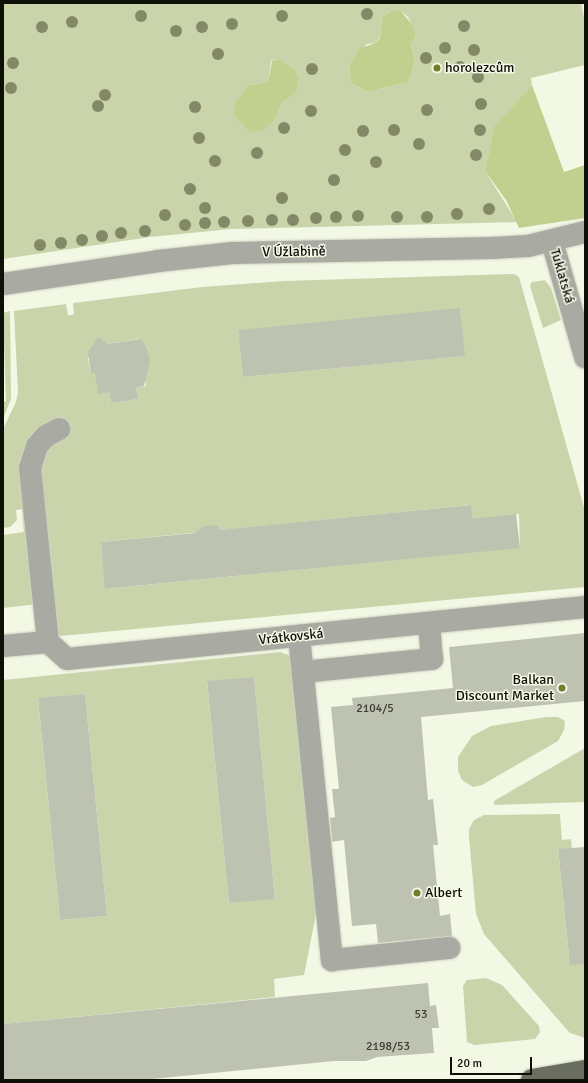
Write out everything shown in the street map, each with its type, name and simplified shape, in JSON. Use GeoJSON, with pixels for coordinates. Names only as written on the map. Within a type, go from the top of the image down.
{"type":"FeatureCollection","features":[{"type":"Feature","properties":{"kind":"main road"},"geometry":{"type":"LineString","coordinates":[[532,1080],[585,1072]]}},
{"type":"Feature","properties":{"kind":"street","name":"V Úžlabině"},"geometry":{"type":"LineString","coordinates":[[3,284],[158,261],[233,254],[491,248],[552,241],[585,232]]}},
{"type":"Feature","properties":{"kind":"street","name":"Tuklatská"},"geometry":{"type":"LineString","coordinates":[[552,241],[585,357]]}},
{"type":"Feature","properties":{"kind":"street"},"geometry":{"type":"LineString","coordinates":[[3,646],[48,642],[30,468],[37,446],[46,436],[59,429]]}},
{"type":"Feature","properties":{"kind":"street","name":"Vrátkovská"},"geometry":{"type":"LineString","coordinates":[[48,642],[67,659],[585,607]]}},
{"type":"Feature","properties":{"kind":"street"},"geometry":{"type":"LineString","coordinates":[[303,672],[432,659],[429,623]]}},
{"type":"Feature","properties":{"kind":"street"},"geometry":{"type":"LineString","coordinates":[[299,636],[332,960],[449,948]]}},
{"type":"Feature","properties":{"kind":"street"},"geometry":{"type":"LineString","coordinates":[[580,1080],[585,1072]]}},
{"type":"Feature","properties":{"kind":"green space"},"geometry":{"type":"Polygon","coordinates":[[[3,3],[581,3],[585,22],[585,65],[531,78],[532,85],[494,128],[485,171],[517,222],[231,229],[150,237],[3,259],[3,3]],[[391,11],[382,17],[380,37],[375,43],[367,44],[349,66],[351,83],[368,92],[408,82],[412,72],[415,59],[411,45],[416,35],[408,17],[401,11],[391,11]],[[278,59],[271,61],[268,82],[249,85],[278,111],[282,103],[294,94],[293,68],[278,59]]]}},
{"type":"Feature","properties":{"kind":"green space"},"geometry":{"type":"Polygon","coordinates":[[[391,11],[401,11],[413,26],[416,35],[411,45],[415,59],[412,72],[408,82],[368,92],[351,83],[349,66],[359,49],[375,43],[380,38],[382,17],[391,11]]]}},
{"type":"Feature","properties":{"kind":"green space"},"geometry":{"type":"Polygon","coordinates":[[[279,59],[293,68],[298,78],[297,88],[294,94],[282,103],[273,121],[263,130],[250,132],[234,115],[235,103],[249,85],[268,82],[272,61],[279,59]]]}},
{"type":"Feature","properties":{"kind":"green space"},"geometry":{"type":"Polygon","coordinates":[[[532,85],[564,172],[585,165],[585,218],[519,228],[506,200],[485,171],[494,127],[532,85]]]}},
{"type":"Feature","properties":{"kind":"green space"},"geometry":{"type":"Polygon","coordinates":[[[514,274],[519,277],[585,511],[585,587],[61,636],[56,633],[37,435],[38,604],[3,608],[3,535],[24,532],[22,509],[16,510],[17,520],[10,527],[3,528],[3,429],[16,402],[18,392],[14,311],[66,304],[68,315],[72,315],[74,314],[73,303],[202,287],[284,281],[514,274]],[[460,309],[238,331],[243,377],[464,356],[460,309]],[[99,337],[102,356],[88,358],[91,374],[95,373],[109,392],[111,403],[137,399],[136,388],[146,386],[143,366],[149,365],[148,350],[146,346],[140,347],[139,339],[108,344],[99,337]],[[470,505],[101,542],[106,589],[475,552],[470,505]],[[519,514],[492,517],[495,548],[498,550],[520,547],[519,514]]]}},
{"type":"Feature","properties":{"kind":"green space"},"geometry":{"type":"Polygon","coordinates":[[[545,280],[551,288],[561,320],[543,328],[530,286],[532,282],[545,280]]]}},
{"type":"Feature","properties":{"kind":"green space"},"geometry":{"type":"Polygon","coordinates":[[[10,311],[11,399],[3,419],[3,402],[6,401],[3,313],[10,311]]]}},
{"type":"Feature","properties":{"kind":"green space"},"geometry":{"type":"Polygon","coordinates":[[[280,652],[291,656],[317,909],[304,975],[274,979],[275,997],[3,1024],[3,680],[280,652]],[[254,677],[207,682],[229,903],[275,898],[254,677]],[[85,694],[38,699],[60,920],[107,916],[85,694]]]}},
{"type":"Feature","properties":{"kind":"green space"},"geometry":{"type":"Polygon","coordinates":[[[546,717],[558,717],[565,721],[564,730],[558,741],[482,785],[473,787],[462,780],[458,771],[458,757],[472,736],[491,726],[546,717]]]}},
{"type":"Feature","properties":{"kind":"green space"},"geometry":{"type":"Polygon","coordinates":[[[585,748],[585,802],[494,805],[494,801],[585,748]]]}},
{"type":"Feature","properties":{"kind":"green space"},"geometry":{"type":"Polygon","coordinates":[[[560,814],[562,840],[571,839],[572,848],[558,850],[569,955],[585,953],[585,1038],[570,1033],[562,1024],[484,934],[476,914],[469,837],[469,829],[474,820],[484,815],[560,814]]]}},
{"type":"Feature","properties":{"kind":"green space"},"geometry":{"type":"Polygon","coordinates":[[[486,978],[502,985],[539,1026],[540,1032],[535,1039],[474,1045],[467,1042],[463,986],[467,980],[486,978]]]}},
{"type":"Feature","properties":{"kind":"building"},"geometry":{"type":"Polygon","coordinates":[[[460,308],[465,356],[243,377],[238,330],[460,308]]]}},
{"type":"Feature","properties":{"kind":"building"},"geometry":{"type":"Polygon","coordinates":[[[99,337],[108,344],[141,339],[148,350],[150,361],[144,386],[136,388],[138,399],[111,403],[109,392],[98,394],[95,373],[91,374],[88,352],[99,337]]]}},
{"type":"Feature","properties":{"kind":"building"},"geometry":{"type":"Polygon","coordinates":[[[471,505],[472,519],[516,514],[520,548],[105,589],[101,542],[195,533],[204,526],[219,525],[219,530],[471,505]]]}},
{"type":"Feature","properties":{"kind":"building"},"geometry":{"type":"Polygon","coordinates":[[[585,633],[585,701],[421,717],[428,800],[433,799],[438,845],[433,845],[440,916],[450,914],[452,936],[378,943],[376,924],[352,926],[344,840],[332,842],[330,818],[335,817],[332,789],[339,789],[331,707],[353,705],[352,698],[453,688],[449,647],[585,633]]]}},
{"type":"Feature","properties":{"kind":"building"},"geometry":{"type":"Polygon","coordinates":[[[254,677],[275,899],[229,903],[207,681],[254,677]]]}},
{"type":"Feature","properties":{"kind":"building"},"geometry":{"type":"Polygon","coordinates":[[[85,694],[107,916],[60,920],[38,698],[85,694]]]}},
{"type":"Feature","properties":{"kind":"building"},"geometry":{"type":"Polygon","coordinates":[[[585,847],[585,964],[570,965],[558,849],[585,847]]]}},
{"type":"Feature","properties":{"kind":"building"},"geometry":{"type":"Polygon","coordinates":[[[428,983],[430,1006],[436,1005],[439,1028],[432,1028],[434,1053],[377,1057],[366,1061],[334,1061],[142,1080],[3,1080],[3,1024],[428,983]]]}},
{"type":"Feature","properties":{"kind":"place","name":"horolezcům"},"geometry":{"type":"Point","coordinates":[437,68]}},
{"type":"Feature","properties":{"kind":"place","name":"Balkan Discount Market"},"geometry":{"type":"Point","coordinates":[562,688]}},
{"type":"Feature","properties":{"kind":"place","name":"Albert"},"geometry":{"type":"Point","coordinates":[417,893]}}]}
